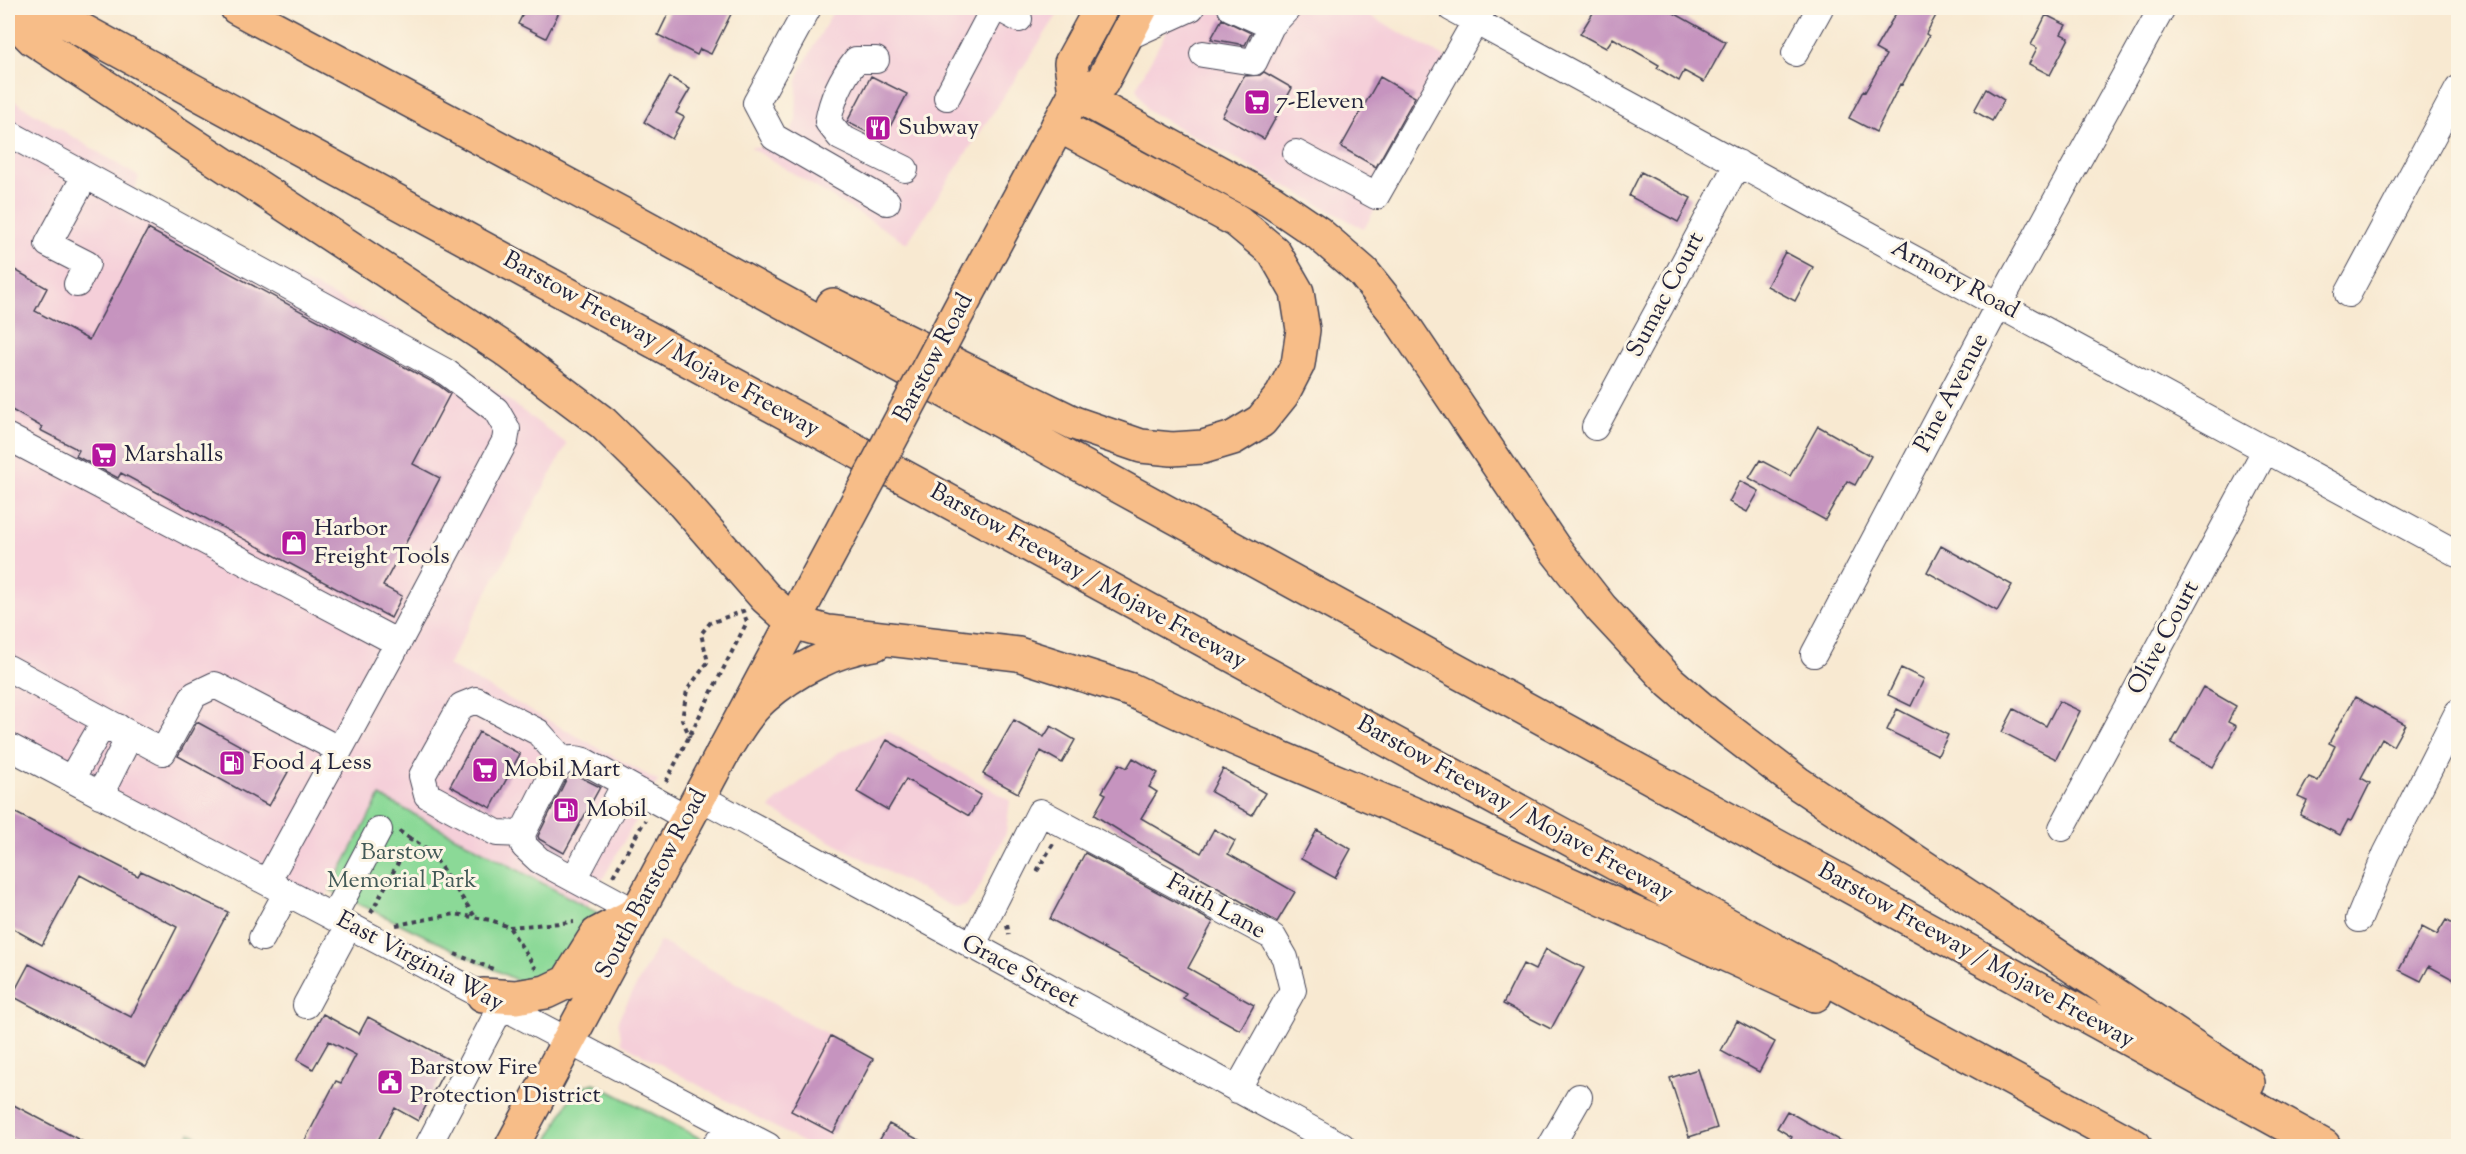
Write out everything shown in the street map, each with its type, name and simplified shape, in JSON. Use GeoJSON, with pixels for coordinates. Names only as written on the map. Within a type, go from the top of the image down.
{"type":"FeatureCollection","features":[{"type":"Feature","properties":{"kind":"main road","name":"Barstow Freeway / Mojave Freeway"},"geometry":{"type":"LineString","coordinates":[[41,8],[2135,1146]]}},
{"type":"Feature","properties":{"kind":"main road","name":"Barstow Freeway / Mojave Freeway"},"geometry":{"type":"LineString","coordinates":[[237,8],[624,215],[2315,1142]]}},
{"type":"Feature","properties":{"kind":"main road"},"geometry":{"type":"LineString","coordinates":[[1075,94],[1071,63],[1101,8]]}},
{"type":"Feature","properties":{"kind":"main road"},"geometry":{"type":"LineString","coordinates":[[1075,94],[1102,82],[1141,8]]}},
{"type":"Feature","properties":{"kind":"main road"},"geometry":{"type":"LineString","coordinates":[[8,14],[33,39],[506,350],[603,423],[676,495],[765,597],[793,622],[828,632],[1018,654],[1131,690],[1236,739],[1431,822],[2058,1105]]}},
{"type":"Feature","properties":{"kind":"main road"},"geometry":{"type":"LineString","coordinates":[[1075,94],[1271,201],[1318,233],[1363,272],[1395,312],[1554,548],[1601,608],[1670,682],[1706,713],[1799,784],[2278,1103],[2315,1142]]}},
{"type":"Feature","properties":{"kind":"main road","name":"Barstow Road"},"geometry":{"type":"LineString","coordinates":[[793,622],[1075,94]]}},
{"type":"Feature","properties":{"kind":"main road"},"geometry":{"type":"LineString","coordinates":[[624,215],[831,304],[1063,418],[1105,436],[1141,446],[1172,449],[1203,447],[1233,438],[1261,421],[1282,395],[1298,364],[1303,330],[1297,292],[1274,252],[1237,221],[1058,125]]}},
{"type":"Feature","properties":{"kind":"main road","name":"South Barstow Road"},"geometry":{"type":"LineString","coordinates":[[513,1146],[793,622]]}},
{"type":"Feature","properties":{"kind":"main road"},"geometry":{"type":"LineString","coordinates":[[722,754],[750,713],[782,682],[838,653],[868,645],[902,640]]}},
{"type":"Feature","properties":{"kind":"main road"},"geometry":{"type":"LineString","coordinates":[[492,1000],[546,992],[567,982],[597,934],[637,913]]}},
{"type":"Feature","properties":{"kind":"street"},"geometry":{"type":"LineString","coordinates":[[808,8],[756,103],[774,137],[887,201]]}},
{"type":"Feature","properties":{"kind":"street"},"geometry":{"type":"LineString","coordinates":[[947,97],[994,8]]}},
{"type":"Feature","properties":{"kind":"street"},"geometry":{"type":"LineString","coordinates":[[1125,38],[1191,8]]}},
{"type":"Feature","properties":{"kind":"street"},"geometry":{"type":"LineString","coordinates":[[1203,54],[1254,62],[1280,17],[1231,8]]}},
{"type":"Feature","properties":{"kind":"street","name":"Armory Road"},"geometry":{"type":"LineString","coordinates":[[1451,8],[1479,14],[1738,163],[2458,554]]}},
{"type":"Feature","properties":{"kind":"street"},"geometry":{"type":"LineString","coordinates":[[1795,53],[1820,8]]}},
{"type":"Feature","properties":{"kind":"street","name":"Pine Avenue"},"geometry":{"type":"LineString","coordinates":[[1814,654],[1999,304],[2162,8]]}},
{"type":"Feature","properties":{"kind":"street"},"geometry":{"type":"LineString","coordinates":[[1296,153],[1376,196],[1479,14]]}},
{"type":"Feature","properties":{"kind":"street"},"geometry":{"type":"LineString","coordinates":[[876,60],[856,60],[845,74],[831,102],[828,122],[840,137],[905,169]]}},
{"type":"Feature","properties":{"kind":"street"},"geometry":{"type":"LineString","coordinates":[[2348,294],[2458,89]]}},
{"type":"Feature","properties":{"kind":"street"},"geometry":{"type":"LineString","coordinates":[[8,132],[446,372],[496,410],[507,429],[505,441],[398,643],[338,749],[277,887],[262,938]]}},
{"type":"Feature","properties":{"kind":"street","name":"Sumac Court"},"geometry":{"type":"LineString","coordinates":[[1595,427],[1738,163]]}},
{"type":"Feature","properties":{"kind":"street"},"geometry":{"type":"LineString","coordinates":[[77,284],[87,264],[48,244],[85,176]]}},
{"type":"Feature","properties":{"kind":"street"},"geometry":{"type":"LineString","coordinates":[[8,437],[398,643]]}},
{"type":"Feature","properties":{"kind":"street","name":"Olive Court"},"geometry":{"type":"LineString","coordinates":[[2062,828],[2266,449]]}},
{"type":"Feature","properties":{"kind":"street"},"geometry":{"type":"LineString","coordinates":[[8,668],[163,752],[194,695],[215,685],[338,749]]}},
{"type":"Feature","properties":{"kind":"street"},"geometry":{"type":"LineString","coordinates":[[522,834],[497,833],[427,795],[422,776],[460,706],[476,700],[538,732],[563,760],[555,769],[522,834],[524,846],[530,854],[637,913]]}},
{"type":"Feature","properties":{"kind":"street"},"geometry":{"type":"LineString","coordinates":[[2359,919],[2386,854],[2458,712]]}},
{"type":"Feature","properties":{"kind":"street"},"geometry":{"type":"LineString","coordinates":[[71,779],[99,731],[118,727]]}},
{"type":"Feature","properties":{"kind":"street"},"geometry":{"type":"LineString","coordinates":[[100,795],[125,745],[118,727]]}},
{"type":"Feature","properties":{"kind":"street","name":"East Virginia Way"},"geometry":{"type":"LineString","coordinates":[[8,746],[277,887],[351,918],[492,1000],[768,1146]]}},
{"type":"Feature","properties":{"kind":"street","name":"Grace Street"},"geometry":{"type":"LineString","coordinates":[[563,760],[574,758],[584,761],[656,801],[693,807],[972,946],[1342,1146]]}},
{"type":"Feature","properties":{"kind":"street"},"geometry":{"type":"LineString","coordinates":[[574,879],[626,784]]}},
{"type":"Feature","properties":{"kind":"street","name":"Faith Lane"},"geometry":{"type":"LineString","coordinates":[[972,946],[1040,812],[1273,937],[1285,958],[1293,990],[1237,1089]]}},
{"type":"Feature","properties":{"kind":"street"},"geometry":{"type":"LineString","coordinates":[[306,1005],[351,918],[379,830]]}},
{"type":"Feature","properties":{"kind":"street"},"geometry":{"type":"LineString","coordinates":[[429,1144],[492,1000]]}},
{"type":"Feature","properties":{"kind":"street"},"geometry":{"type":"LineString","coordinates":[[1551,1146],[1580,1097]]}},
{"type":"Feature","properties":{"kind":"street"},"geometry":{"type":"LineString","coordinates":[[715,1146],[728,1125]]}},
{"type":"Feature","properties":{"kind":"path"},"geometry":{"type":"LineString","coordinates":[[603,894],[690,737],[747,622],[743,610],[710,623],[701,634],[708,662],[687,690],[682,719],[690,737]]}},
{"type":"Feature","properties":{"kind":"path"},"geometry":{"type":"LineString","coordinates":[[351,918],[411,838],[429,850],[476,918]]}},
{"type":"Feature","properties":{"kind":"path"},"geometry":{"type":"LineString","coordinates":[[396,925],[455,914],[491,920],[509,927],[576,922]]}},
{"type":"Feature","properties":{"kind":"path"},"geometry":{"type":"LineString","coordinates":[[509,927],[539,973]]}},
{"type":"Feature","properties":{"kind":"shaded area"},"geometry":{"type":"Polygon","coordinates":[[[835,8],[1062,8],[907,243],[750,147],[768,147],[780,142],[791,131],[796,120],[797,81],[800,71],[835,8]]]}},
{"type":"Feature","properties":{"kind":"shaded area"},"geometry":{"type":"Polygon","coordinates":[[[1179,8],[1355,8],[1456,63],[1364,229],[1148,111],[1136,88],[1179,8]]]}},
{"type":"Feature","properties":{"kind":"shaded area"},"geometry":{"type":"Polygon","coordinates":[[[8,97],[139,177],[134,194],[445,353],[567,444],[448,665],[658,781],[587,907],[380,796],[323,902],[8,735],[8,97]]]}},
{"type":"Feature","properties":{"kind":"shaded area"},"geometry":{"type":"Polygon","coordinates":[[[888,731],[1010,800],[1006,833],[976,894],[965,906],[955,908],[770,809],[775,802],[837,753],[888,731]]]}},
{"type":"Feature","properties":{"kind":"shaded area"},"geometry":{"type":"Polygon","coordinates":[[[660,941],[873,1059],[825,1146],[809,1146],[622,1043],[618,1020],[660,941]]]}},
{"type":"Feature","properties":{"kind":"green space","name":"Barstow Memorial Park"},"geometry":{"type":"Polygon","coordinates":[[[380,796],[598,913],[556,983],[518,981],[330,890],[380,796]]]}},
{"type":"Feature","properties":{"kind":"green space"},"geometry":{"type":"Polygon","coordinates":[[[594,1083],[715,1146],[545,1146],[575,1089],[594,1083]]]}},
{"type":"Feature","properties":{"kind":"green space"},"geometry":{"type":"Polygon","coordinates":[[[190,1133],[218,1146],[183,1146],[190,1133]]]}},
{"type":"Feature","properties":{"kind":"building"},"geometry":{"type":"Polygon","coordinates":[[[526,8],[561,8],[546,38],[518,24],[526,8]]]}},
{"type":"Feature","properties":{"kind":"building"},"geometry":{"type":"Polygon","coordinates":[[[671,8],[734,8],[711,54],[700,49],[697,55],[658,35],[671,8]]]}},
{"type":"Feature","properties":{"kind":"building"},"geometry":{"type":"Polygon","coordinates":[[[1596,8],[1665,8],[1726,42],[1704,82],[1684,71],[1679,81],[1657,68],[1659,65],[1613,38],[1606,48],[1580,34],[1596,8]]]}},
{"type":"Feature","properties":{"kind":"building"},"geometry":{"type":"Polygon","coordinates":[[[1899,8],[1940,8],[1926,34],[1929,36],[1902,85],[1900,84],[1876,132],[1849,118],[1886,55],[1875,49],[1899,8]]]}},
{"type":"Feature","properties":{"kind":"building"},"geometry":{"type":"Polygon","coordinates":[[[2046,15],[2066,25],[2061,34],[2069,38],[2050,75],[2029,64],[2037,48],[2031,45],[2046,15]]]}},
{"type":"Feature","properties":{"kind":"building"},"geometry":{"type":"Polygon","coordinates":[[[1222,19],[1251,33],[1245,45],[1211,39],[1222,19]]]}},
{"type":"Feature","properties":{"kind":"building","name":"7-Eleven"},"geometry":{"type":"Polygon","coordinates":[[[1264,72],[1292,88],[1264,139],[1222,116],[1244,76],[1260,75],[1264,72]]]}},
{"type":"Feature","properties":{"kind":"building"},"geometry":{"type":"Polygon","coordinates":[[[871,76],[907,94],[883,140],[847,122],[871,76]]]}},
{"type":"Feature","properties":{"kind":"building"},"geometry":{"type":"Polygon","coordinates":[[[670,77],[690,89],[676,113],[684,117],[672,139],[644,122],[670,77]]]}},
{"type":"Feature","properties":{"kind":"building"},"geometry":{"type":"Polygon","coordinates":[[[1380,77],[1415,97],[1376,167],[1341,147],[1380,77]]]}},
{"type":"Feature","properties":{"kind":"building"},"geometry":{"type":"Polygon","coordinates":[[[1986,89],[2004,100],[1992,121],[1974,111],[1986,89]]]}},
{"type":"Feature","properties":{"kind":"building"},"geometry":{"type":"Polygon","coordinates":[[[1641,172],[1691,198],[1678,222],[1629,196],[1641,172]]]}},
{"type":"Feature","properties":{"kind":"building"},"geometry":{"type":"Polygon","coordinates":[[[148,229],[438,385],[450,394],[413,464],[440,478],[383,586],[402,596],[391,618],[121,473],[118,478],[76,456],[79,450],[40,430],[42,427],[8,408],[8,266],[47,288],[35,311],[89,340],[148,229]]]}},
{"type":"Feature","properties":{"kind":"building"},"geometry":{"type":"Polygon","coordinates":[[[1785,252],[1813,267],[1795,301],[1767,286],[1785,252]]]}},
{"type":"Feature","properties":{"kind":"building"},"geometry":{"type":"Polygon","coordinates":[[[1818,426],[1871,456],[1855,485],[1847,481],[1825,520],[1749,478],[1760,460],[1790,476],[1818,426]]]}},
{"type":"Feature","properties":{"kind":"building"},"geometry":{"type":"Polygon","coordinates":[[[1740,481],[1759,491],[1747,512],[1729,502],[1740,481]]]}},
{"type":"Feature","properties":{"kind":"building"},"geometry":{"type":"Polygon","coordinates":[[[1941,546],[2012,585],[1997,611],[1927,572],[1941,546]]]}},
{"type":"Feature","properties":{"kind":"building"},"geometry":{"type":"Polygon","coordinates":[[[1901,668],[1924,679],[1911,706],[1888,695],[1901,668]]]}},
{"type":"Feature","properties":{"kind":"building"},"geometry":{"type":"Polygon","coordinates":[[[2203,687],[2236,706],[2228,722],[2236,726],[2213,767],[2171,744],[2203,687]]]}},
{"type":"Feature","properties":{"kind":"building"},"geometry":{"type":"Polygon","coordinates":[[[2355,697],[2405,724],[2393,746],[2382,739],[2361,778],[2370,783],[2351,821],[2348,820],[2340,835],[2300,815],[2307,801],[2298,797],[2309,777],[2318,781],[2335,746],[2329,743],[2355,697]]]}},
{"type":"Feature","properties":{"kind":"building"},"geometry":{"type":"Polygon","coordinates":[[[2059,701],[2080,711],[2056,759],[2002,732],[2014,709],[2046,726],[2059,701]]]}},
{"type":"Feature","properties":{"kind":"building"},"geometry":{"type":"Polygon","coordinates":[[[1897,709],[1948,735],[1938,755],[1887,730],[1897,709]]]}},
{"type":"Feature","properties":{"kind":"building"},"geometry":{"type":"Polygon","coordinates":[[[1014,720],[1044,737],[1051,726],[1075,740],[1062,763],[1041,751],[1018,793],[983,774],[1014,720]]]}},
{"type":"Feature","properties":{"kind":"building","name":"Food 4 Less"},"geometry":{"type":"Polygon","coordinates":[[[197,722],[288,772],[269,806],[178,756],[197,722]]]}},
{"type":"Feature","properties":{"kind":"building","name":"Mobil Mart"},"geometry":{"type":"Polygon","coordinates":[[[479,732],[520,754],[491,808],[450,786],[479,732]]]}},
{"type":"Feature","properties":{"kind":"building"},"geometry":{"type":"Polygon","coordinates":[[[887,740],[981,795],[969,816],[906,779],[888,810],[857,792],[887,740]]]}},
{"type":"Feature","properties":{"kind":"building"},"geometry":{"type":"Polygon","coordinates":[[[1133,758],[1158,773],[1149,787],[1157,792],[1141,818],[1201,853],[1214,829],[1235,841],[1228,854],[1295,892],[1277,922],[1094,815],[1106,794],[1102,792],[1119,764],[1127,768],[1133,758]]]}},
{"type":"Feature","properties":{"kind":"building"},"geometry":{"type":"Polygon","coordinates":[[[1223,769],[1265,793],[1252,815],[1211,792],[1223,769]]]}},
{"type":"Feature","properties":{"kind":"building","name":"Mobil"},"geometry":{"type":"Polygon","coordinates":[[[574,774],[600,787],[564,853],[539,839],[538,836],[567,778],[574,774]]]}},
{"type":"Feature","properties":{"kind":"building"},"geometry":{"type":"Polygon","coordinates":[[[8,809],[138,876],[141,871],[228,912],[146,1067],[12,996],[29,964],[131,1017],[177,927],[80,875],[42,945],[8,926],[8,809]]]}},
{"type":"Feature","properties":{"kind":"building"},"geometry":{"type":"Polygon","coordinates":[[[1317,830],[1351,849],[1335,878],[1301,859],[1317,830]]]}},
{"type":"Feature","properties":{"kind":"building"},"geometry":{"type":"Polygon","coordinates":[[[1085,853],[1213,922],[1188,968],[1254,1005],[1240,1030],[1183,998],[1186,993],[1050,919],[1085,853]]]}},
{"type":"Feature","properties":{"kind":"building"},"geometry":{"type":"Polygon","coordinates":[[[2446,920],[2458,927],[2458,982],[2429,966],[2421,981],[2399,970],[2422,927],[2437,935],[2446,920]]]}},
{"type":"Feature","properties":{"kind":"building"},"geometry":{"type":"Polygon","coordinates":[[[1546,949],[1584,968],[1551,1029],[1503,1004],[1523,964],[1535,970],[1546,949]]]}},
{"type":"Feature","properties":{"kind":"building","name":"Barstow Fire Protection District"},"geometry":{"type":"Polygon","coordinates":[[[323,1014],[359,1034],[368,1017],[450,1060],[418,1121],[395,1108],[375,1146],[302,1146],[336,1081],[341,1083],[356,1055],[329,1041],[313,1069],[297,1060],[323,1014]]]}},
{"type":"Feature","properties":{"kind":"building"},"geometry":{"type":"Polygon","coordinates":[[[1737,1021],[1775,1042],[1759,1072],[1721,1051],[1737,1021]]]}},
{"type":"Feature","properties":{"kind":"building"},"geometry":{"type":"Polygon","coordinates":[[[831,1036],[873,1059],[833,1133],[791,1111],[831,1036]]]}},
{"type":"Feature","properties":{"kind":"building"},"geometry":{"type":"Polygon","coordinates":[[[1698,1069],[1717,1128],[1689,1137],[1670,1078],[1698,1069]]]}},
{"type":"Feature","properties":{"kind":"building"},"geometry":{"type":"Polygon","coordinates":[[[8,1102],[91,1146],[25,1146],[8,1137],[8,1102]]]}},
{"type":"Feature","properties":{"kind":"building"},"geometry":{"type":"Polygon","coordinates":[[[1787,1111],[1849,1146],[1787,1146],[1792,1137],[1777,1128],[1787,1111]]]}},
{"type":"Feature","properties":{"kind":"building"},"geometry":{"type":"Polygon","coordinates":[[[889,1124],[930,1146],[876,1146],[889,1124]]]}},
{"type":"Feature","properties":{"kind":"place","name":"7-Eleven"},"geometry":{"type":"Point","coordinates":[1257,102]}},
{"type":"Feature","properties":{"kind":"place","name":"Subway"},"geometry":{"type":"Point","coordinates":[878,128]}},
{"type":"Feature","properties":{"kind":"place","name":"Marshalls"},"geometry":{"type":"Point","coordinates":[104,455]}},
{"type":"Feature","properties":{"kind":"place","name":"Harbor Freight Tools"},"geometry":{"type":"Point","coordinates":[294,543]}},
{"type":"Feature","properties":{"kind":"place","name":"Food 4 Less"},"geometry":{"type":"Point","coordinates":[232,763]}},
{"type":"Feature","properties":{"kind":"place","name":"Mobil Mart"},"geometry":{"type":"Point","coordinates":[485,770]}},
{"type":"Feature","properties":{"kind":"place","name":"Mobil"},"geometry":{"type":"Point","coordinates":[566,810]}},
{"type":"Feature","properties":{"kind":"place","name":"Barstow Fire Protection District"},"geometry":{"type":"Point","coordinates":[390,1082]}}]}
